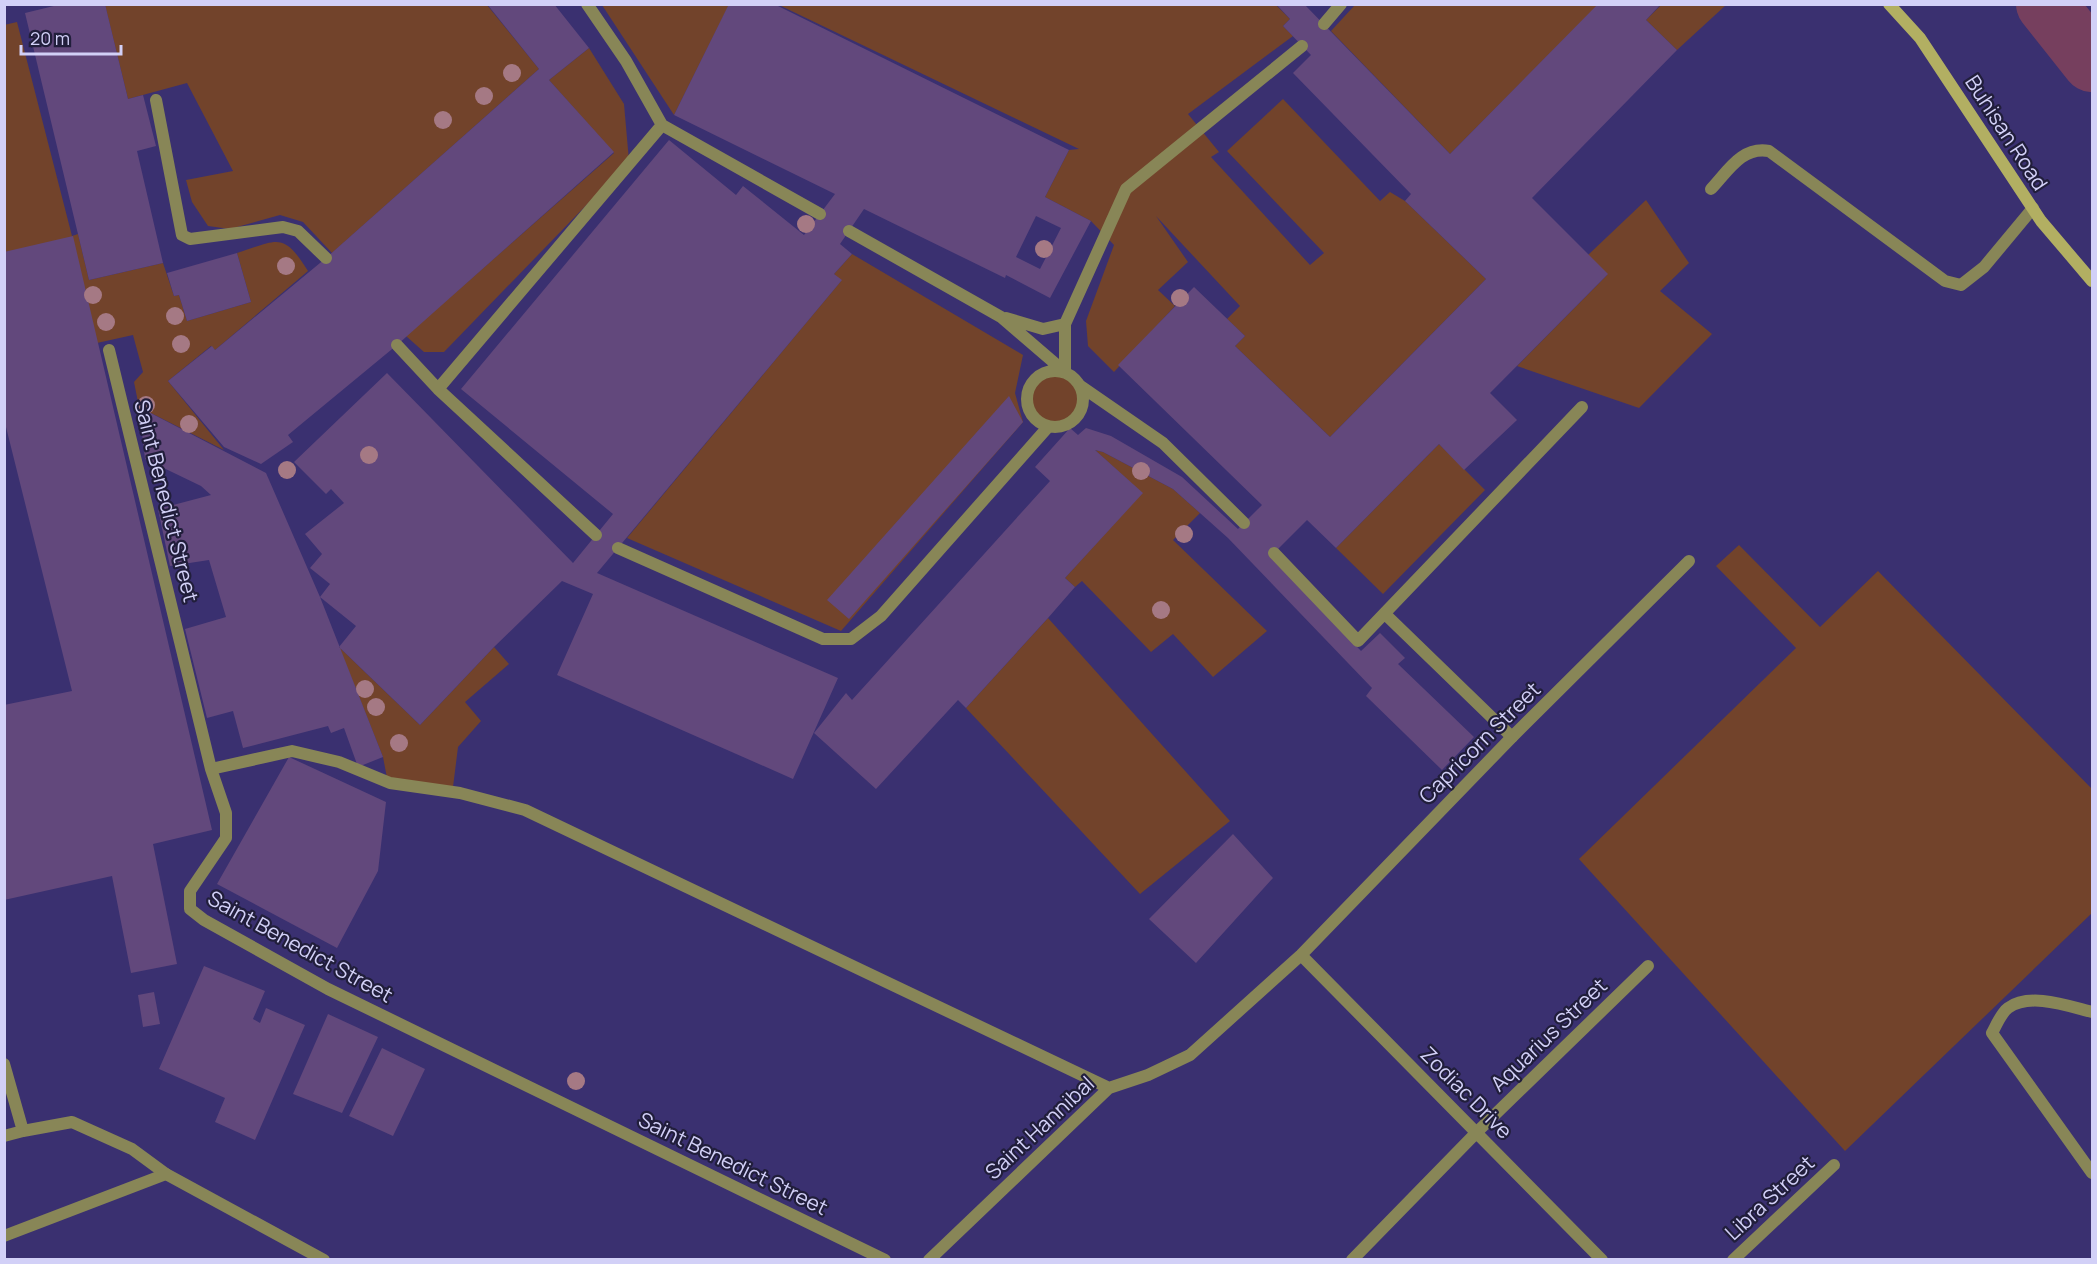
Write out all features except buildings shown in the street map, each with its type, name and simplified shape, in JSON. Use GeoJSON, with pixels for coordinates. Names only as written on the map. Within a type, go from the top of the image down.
{"type":"FeatureCollection","features":[{"type":"Feature","properties":{"kind":"street"},"geometry":{"type":"LineString","coordinates":[[587,4],[626,61],[662,125],[820,214]]}},
{"type":"Feature","properties":{"kind":"street"},"geometry":{"type":"LineString","coordinates":[[1324,24],[1341,4]]}},
{"type":"Feature","properties":{"kind":"street","name":"Buhisan Road"},"geometry":{"type":"LineString","coordinates":[[1888,4],[1920,38],[2032,208],[2092,281]]}},
{"type":"Feature","properties":{"kind":"street"},"geometry":{"type":"LineString","coordinates":[[1065,372],[1065,324],[1126,189],[1302,46]]}},
{"type":"Feature","properties":{"kind":"street"},"geometry":{"type":"LineString","coordinates":[[156,100],[182,236],[190,239],[202,238],[283,227],[298,231],[326,258]]}},
{"type":"Feature","properties":{"kind":"street"},"geometry":{"type":"LineString","coordinates":[[438,388],[662,125]]}},
{"type":"Feature","properties":{"kind":"street"},"geometry":{"type":"LineString","coordinates":[[1711,189],[1745,153],[1758,148],[1769,151],[1945,281],[1961,285],[1984,267],[2032,208]]}},
{"type":"Feature","properties":{"kind":"street"},"geometry":{"type":"LineString","coordinates":[[849,231],[1001,317],[1080,385],[1163,443],[1244,523]]}},
{"type":"Feature","properties":{"kind":"street"},"geometry":{"type":"LineString","coordinates":[[1001,317],[1043,329],[1065,324]]}},
{"type":"Feature","properties":{"kind":"street"},"geometry":{"type":"LineString","coordinates":[[396,345],[438,388],[596,535]]}},
{"type":"Feature","properties":{"kind":"street","name":"Saint Benedict Street"},"geometry":{"type":"LineString","coordinates":[[109,350],[211,769],[226,813],[226,838],[190,891],[190,909],[204,920],[328,989],[885,1260]]}},
{"type":"Feature","properties":{"kind":"street"},"geometry":{"type":"LineString","coordinates":[[1065,372],[1056,370],[1038,376],[1027,391],[1028,409],[1033,417],[1048,427],[1067,425],[1081,412],[1083,403],[1080,385]]}},
{"type":"Feature","properties":{"kind":"street"},"geometry":{"type":"LineString","coordinates":[[1274,553],[1358,641],[1582,407]]}},
{"type":"Feature","properties":{"kind":"street"},"geometry":{"type":"LineString","coordinates":[[618,548],[823,639],[850,639],[881,616],[1048,427]]}},
{"type":"Feature","properties":{"kind":"street","name":"Capricorn Street"},"geometry":{"type":"LineString","coordinates":[[1301,954],[1512,737],[1689,561]]}},
{"type":"Feature","properties":{"kind":"street"},"geometry":{"type":"LineString","coordinates":[[1385,614],[1512,737]]}},
{"type":"Feature","properties":{"kind":"street"},"geometry":{"type":"LineString","coordinates":[[211,769],[292,751],[339,762],[390,783],[460,793],[525,810],[1109,1088]]}},
{"type":"Feature","properties":{"kind":"street","name":"Saint Hannibal"},"geometry":{"type":"LineString","coordinates":[[929,1260],[1109,1088],[1148,1075],[1190,1055],[1301,954]]}},
{"type":"Feature","properties":{"kind":"street","name":"Zodiac Drive"},"geometry":{"type":"LineString","coordinates":[[1301,954],[1602,1260]]}},
{"type":"Feature","properties":{"kind":"street","name":"Aquarius Street"},"geometry":{"type":"LineString","coordinates":[[1352,1260],[1477,1132],[1648,966]]}},
{"type":"Feature","properties":{"kind":"street"},"geometry":{"type":"LineString","coordinates":[[2092,1012],[2049,1002],[2023,1002],[2007,1009],[1992,1033],[2092,1173]]}},
{"type":"Feature","properties":{"kind":"street"},"geometry":{"type":"LineString","coordinates":[[4,1065],[23,1131]]}},
{"type":"Feature","properties":{"kind":"street"},"geometry":{"type":"LineString","coordinates":[[4,1136],[72,1122],[132,1149],[166,1173],[324,1260]]}},
{"type":"Feature","properties":{"kind":"street","name":"Libra Street"},"geometry":{"type":"LineString","coordinates":[[1733,1260],[1834,1165]]}},
{"type":"Feature","properties":{"kind":"street"},"geometry":{"type":"LineString","coordinates":[[4,1236],[166,1173]]}},
{"type":"Feature","properties":{"kind":"shaded area"},"geometry":{"type":"Polygon","coordinates":[[[105,5],[487,5],[539,69],[332,253],[303,222],[280,215],[230,229],[208,226],[192,202],[186,180],[233,171],[187,83],[128,99],[105,5]]]}},
{"type":"Feature","properties":{"kind":"shaded area"},"geometry":{"type":"Polygon","coordinates":[[[602,5],[729,5],[674,115],[602,5]]]}},
{"type":"Feature","properties":{"kind":"shaded area"},"geometry":{"type":"Polygon","coordinates":[[[779,5],[1276,5],[1290,19],[1283,26],[1293,36],[1188,114],[1219,152],[1211,157],[1310,265],[1324,253],[1227,151],[1283,99],[1380,201],[1390,192],[1405,201],[1486,279],[1330,437],[1235,346],[1245,336],[1227,319],[1240,306],[1156,216],[1188,262],[1158,290],[1175,306],[1114,372],[1088,346],[1086,321],[1114,245],[1091,221],[1045,197],[1069,150],[1079,149],[779,5]]]}},
{"type":"Feature","properties":{"kind":"shaded area"},"geometry":{"type":"Polygon","coordinates":[[[1355,5],[1598,5],[1450,154],[1331,31],[1355,5]]]}},
{"type":"Feature","properties":{"kind":"shaded area"},"geometry":{"type":"Polygon","coordinates":[[[1661,5],[1726,5],[1677,50],[1646,20],[1661,5]]]}},
{"type":"Feature","properties":{"kind":"shaded area"},"geometry":{"type":"Polygon","coordinates":[[[17,22],[72,236],[78,234],[89,280],[163,263],[174,296],[179,295],[187,321],[251,302],[237,253],[271,242],[278,242],[292,249],[308,271],[215,350],[211,346],[168,381],[224,450],[139,407],[134,382],[143,372],[133,335],[97,343],[5,252],[4,25],[17,22]]]}},
{"type":"Feature","properties":{"kind":"shaded area"},"geometry":{"type":"Polygon","coordinates":[[[589,48],[624,104],[629,161],[444,352],[424,352],[406,336],[614,153],[549,80],[589,48]]]}},
{"type":"Feature","properties":{"kind":"shaded area"},"geometry":{"type":"Polygon","coordinates":[[[1646,200],[1689,263],[1660,291],[1712,334],[1639,408],[1517,366],[1607,275],[1588,255],[1646,200]]]}},
{"type":"Feature","properties":{"kind":"shaded area"},"geometry":{"type":"Polygon","coordinates":[[[852,254],[1023,355],[1015,393],[1023,422],[841,631],[627,538],[841,281],[834,274],[852,254]]]}},
{"type":"Feature","properties":{"kind":"shaded area"},"geometry":{"type":"Polygon","coordinates":[[[1049,371],[1061,371],[1071,375],[1079,383],[1083,399],[1079,415],[1071,423],[1061,427],[1049,427],[1039,423],[1031,415],[1027,405],[1027,393],[1031,383],[1039,375],[1049,371]]]}},
{"type":"Feature","properties":{"kind":"shaded area"},"geometry":{"type":"Polygon","coordinates":[[[1439,444],[1485,490],[1383,594],[1336,548],[1439,444]]]}},
{"type":"Feature","properties":{"kind":"shaded area"},"geometry":{"type":"Polygon","coordinates":[[[1095,450],[1173,489],[1200,513],[1173,540],[1267,631],[1213,677],[1173,634],[1151,652],[1082,581],[1075,587],[1065,578],[1142,493],[1095,450]]]}},
{"type":"Feature","properties":{"kind":"shaded area"},"geometry":{"type":"Polygon","coordinates":[[[1739,545],[1820,627],[1878,571],[2092,789],[2092,913],[1845,1151],[1579,859],[1796,648],[1716,566],[1739,545]]]}},
{"type":"Feature","properties":{"kind":"shaded area"},"geometry":{"type":"Polygon","coordinates":[[[1048,618],[1230,821],[1140,894],[966,708],[1048,618]]]}},
{"type":"Feature","properties":{"kind":"shaded area"},"geometry":{"type":"Polygon","coordinates":[[[339,647],[420,725],[494,647],[509,664],[465,702],[481,721],[458,747],[453,787],[387,778],[383,757],[339,647]]]}},
{"type":"Feature","properties":{"kind":"waterway"},"geometry":{"type":"LineString","coordinates":[[2046,4],[2092,62]]}}]}
